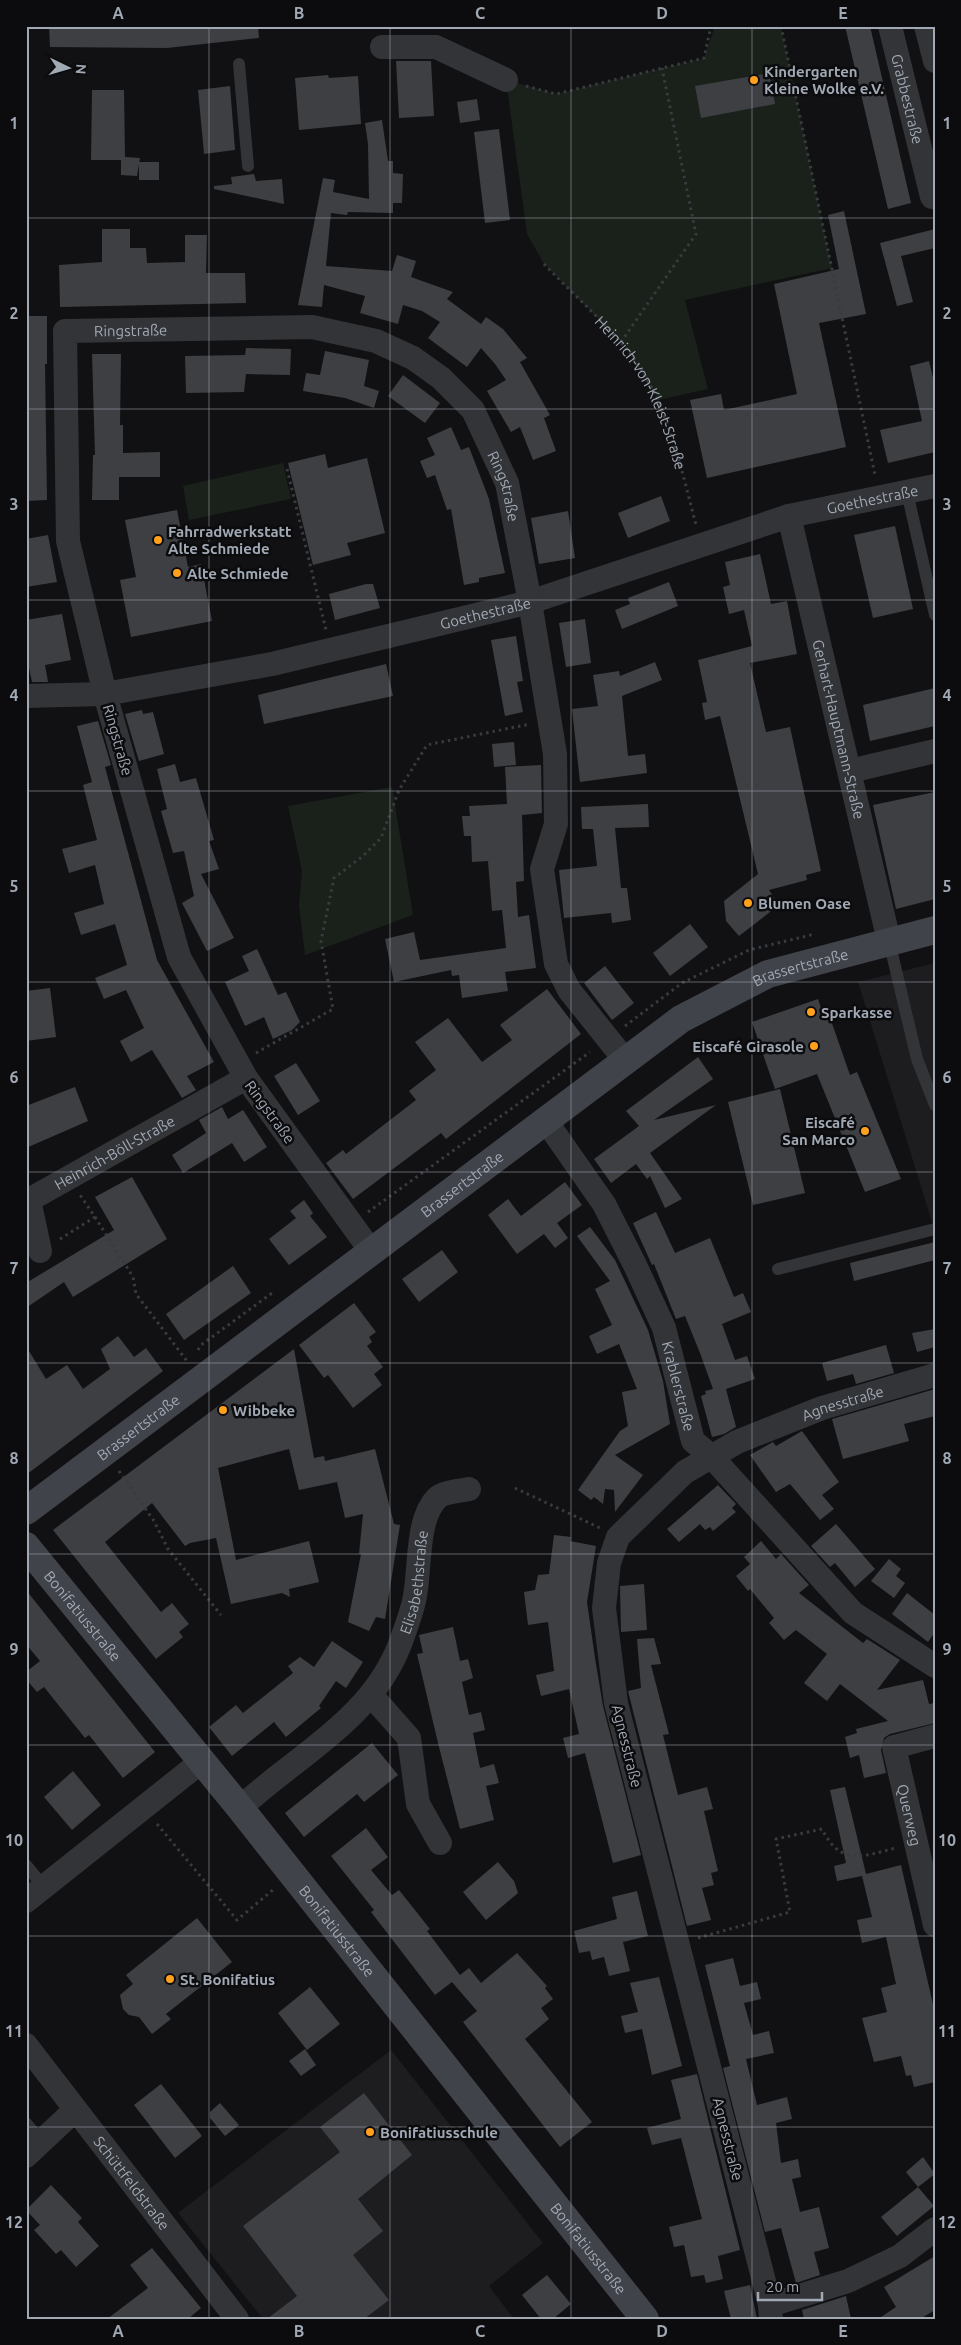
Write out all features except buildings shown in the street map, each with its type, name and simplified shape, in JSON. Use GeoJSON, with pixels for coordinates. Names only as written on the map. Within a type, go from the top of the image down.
{"type":"FeatureCollection","features":[{"type":"Feature","properties":{"kind":"main road","name":"Brassertstraße"},"geometry":{"type":"LineString","coordinates":[[26,1511],[681,1019],[768,974],[935,930]]}},
{"type":"Feature","properties":{"kind":"main road","name":"Bonifatiusstraße"},"geometry":{"type":"LineString","coordinates":[[26,1546],[240,1808],[645,2319]]}},
{"type":"Feature","properties":{"kind":"street","name":"Grabbestraße"},"geometry":{"type":"LineString","coordinates":[[890,26],[932,198],[935,196]]}},
{"type":"Feature","properties":{"kind":"street"},"geometry":{"type":"LineString","coordinates":[[926,26],[935,61]]}},
{"type":"Feature","properties":{"kind":"street"},"geometry":{"type":"LineString","coordinates":[[382,47],[436,47],[506,80]]}},
{"type":"Feature","properties":{"kind":"street","name":"Ringstraße"},"geometry":{"type":"LineString","coordinates":[[370,1251],[242,1070],[180,957],[105,694],[68,541],[65,331],[312,327],[376,340],[413,358],[440,378],[473,410],[507,483],[530,602],[555,754],[556,824],[542,869],[556,964],[569,990],[625,1060]]}},
{"type":"Feature","properties":{"kind":"street","name":"Goethestraße"},"geometry":{"type":"LineString","coordinates":[[26,696],[105,694],[272,664],[530,602],[789,516],[935,486]]}},
{"type":"Feature","properties":{"kind":"street","name":"Gerhart-Hauptmann-Straße"},"geometry":{"type":"LineString","coordinates":[[789,516],[889,942]]}},
{"type":"Feature","properties":{"kind":"street"},"geometry":{"type":"LineString","coordinates":[[850,771],[935,751]]}},
{"type":"Feature","properties":{"kind":"street","name":"Heinrich-Böll-Straße"},"geometry":{"type":"LineString","coordinates":[[40,1251],[29,1200],[69,1178],[242,1070]]}},
{"type":"Feature","properties":{"kind":"street","name":"Krablerstraße"},"geometry":{"type":"LineString","coordinates":[[546,1121],[604,1204],[664,1328],[693,1441],[711,1456],[854,1613],[935,1666]]}},
{"type":"Feature","properties":{"kind":"street","name":"Agnesstraße"},"geometry":{"type":"LineString","coordinates":[[770,2312],[616,1703],[604,1608],[609,1563],[618,1537],[686,1472],[711,1456],[737,1442],[822,1408],[935,1374]]}},
{"type":"Feature","properties":{"kind":"street","name":"Elisabethstraße"},"geometry":{"type":"LineString","coordinates":[[240,1808],[338,1730],[371,1695],[396,1651],[414,1601],[424,1526],[430,1505],[439,1496],[469,1489]]}},
{"type":"Feature","properties":{"kind":"street"},"geometry":{"type":"LineString","coordinates":[[371,1695],[409,1738],[418,1804],[440,1843]]}},
{"type":"Feature","properties":{"kind":"street","name":"Querweg"},"geometry":{"type":"LineString","coordinates":[[935,1736],[894,1747],[935,1925]]}},
{"type":"Feature","properties":{"kind":"street"},"geometry":{"type":"LineString","coordinates":[[26,1901],[202,1761]]}},
{"type":"Feature","properties":{"kind":"street","name":"Schüttfeldstraße"},"geometry":{"type":"LineString","coordinates":[[26,2046],[230,2316]]}},
{"type":"Feature","properties":{"kind":"street"},"geometry":{"type":"LineString","coordinates":[[34,2149],[75,2110]]}},
{"type":"Feature","properties":{"kind":"street"},"geometry":{"type":"LineString","coordinates":[[770,2312],[848,2281],[900,2256],[935,2229]]}},
{"type":"Feature","properties":{"kind":"lane"},"geometry":{"type":"LineString","coordinates":[[239,64],[248,166]]}},
{"type":"Feature","properties":{"kind":"lane"},"geometry":{"type":"LineString","coordinates":[[907,492],[935,614]]}},
{"type":"Feature","properties":{"kind":"lane"},"geometry":{"type":"LineString","coordinates":[[889,942],[917,1060],[935,1104]]}},
{"type":"Feature","properties":{"kind":"lane"},"geometry":{"type":"LineString","coordinates":[[778,1269],[935,1229]]}},
{"type":"Feature","properties":{"kind":"lane"},"geometry":{"type":"LineString","coordinates":[[26,1865],[44,1887]]}},
{"type":"Feature","properties":{"kind":"lane"},"geometry":{"type":"LineString","coordinates":[[26,2123],[34,2149]]}},
{"type":"Feature","properties":{"kind":"path"},"geometry":{"type":"LineString","coordinates":[[506,80],[556,94],[704,58],[711,26]]}},
{"type":"Feature","properties":{"kind":"path"},"geometry":{"type":"LineString","coordinates":[[781,26],[880,498]]}},
{"type":"Feature","properties":{"kind":"path"},"geometry":{"type":"LineString","coordinates":[[620,342],[696,234],[662,68]]}},
{"type":"Feature","properties":{"kind":"path","name":"Heinrich-von-Kleist-Straße"},"geometry":{"type":"LineString","coordinates":[[544,264],[620,342],[658,400],[679,458],[701,544]]}},
{"type":"Feature","properties":{"kind":"path"},"geometry":{"type":"LineString","coordinates":[[287,469],[332,650]]}},
{"type":"Feature","properties":{"kind":"path"},"geometry":{"type":"LineString","coordinates":[[242,1070],[334,1009],[321,941],[334,878],[363,856],[381,838],[399,790],[427,744],[549,720]]}},
{"type":"Feature","properties":{"kind":"path"},"geometry":{"type":"LineString","coordinates":[[69,1178],[133,1277],[136,1294],[200,1380]]}},
{"type":"Feature","properties":{"kind":"path"},"geometry":{"type":"LineString","coordinates":[[40,1251],[95,1218]]}},
{"type":"Feature","properties":{"kind":"path"},"geometry":{"type":"LineString","coordinates":[[104,1452],[154,1520],[168,1549],[221,1615]]}},
{"type":"Feature","properties":{"kind":"path"},"geometry":{"type":"LineString","coordinates":[[515,1488],[618,1537]]}},
{"type":"Feature","properties":{"kind":"path"},"geometry":{"type":"LineString","coordinates":[[144,1808],[237,1920],[274,1889]]}},
{"type":"Feature","properties":{"kind":"path"},"geometry":{"type":"LineString","coordinates":[[678,1944],[790,1912],[776,1839],[822,1829],[827,1840],[841,1852],[854,1858],[916,1842]]}},
{"type":"Feature","properties":{"kind":"shaded area"},"geometry":{"type":"Polygon","coordinates":[[[715,26],[781,26],[832,268],[685,300],[708,389],[658,400],[625,346],[544,264],[527,234],[506,80],[556,94],[704,58],[715,26]]]}},
{"type":"Feature","properties":{"kind":"shaded area"},"geometry":{"type":"Polygon","coordinates":[[[283,463],[291,499],[189,520],[183,486],[283,463]]]}},
{"type":"Feature","properties":{"kind":"shaded area"},"geometry":{"type":"Polygon","coordinates":[[[392,787],[413,915],[305,955],[299,905],[302,871],[288,806],[392,787]]]}},
{"type":"Feature","properties":{"kind":"shaded area"},"geometry":{"type":"Polygon","coordinates":[[[935,963],[935,1232],[858,982],[935,963]]]}},
{"type":"Feature","properties":{"kind":"shaded area","name":"Bonifatiusschule"},"geometry":{"type":"Polygon","coordinates":[[[391,2050],[543,2243],[489,2286],[514,2319],[263,2319],[178,2213],[391,2050]]]}},
{"type":"Feature","properties":{"kind":"place","name":"Kindergarten Kleine Wolke e.V."},"geometry":{"type":"Point","coordinates":[754,80]}},
{"type":"Feature","properties":{"kind":"place","name":"Fahrradwerkstatt Alte Schmiede"},"geometry":{"type":"Point","coordinates":[158,540]}},
{"type":"Feature","properties":{"kind":"place","name":"Alte Schmiede"},"geometry":{"type":"Point","coordinates":[177,573]}},
{"type":"Feature","properties":{"kind":"place","name":"Blumen Oase"},"geometry":{"type":"Point","coordinates":[748,903]}},
{"type":"Feature","properties":{"kind":"place","name":"Sparkasse"},"geometry":{"type":"Point","coordinates":[811,1012]}},
{"type":"Feature","properties":{"kind":"place","name":"Eiscafé Girasole"},"geometry":{"type":"Point","coordinates":[814,1046]}},
{"type":"Feature","properties":{"kind":"place","name":"Eiscafé San Marco"},"geometry":{"type":"Point","coordinates":[865,1131]}},
{"type":"Feature","properties":{"kind":"place","name":"Wibbeke"},"geometry":{"type":"Point","coordinates":[223,1410]}},
{"type":"Feature","properties":{"kind":"place","name":"St. Bonifatius"},"geometry":{"type":"Point","coordinates":[170,1979]}},
{"type":"Feature","properties":{"kind":"place","name":"Bonifatiusschule"},"geometry":{"type":"Point","coordinates":[370,2132]}}]}
